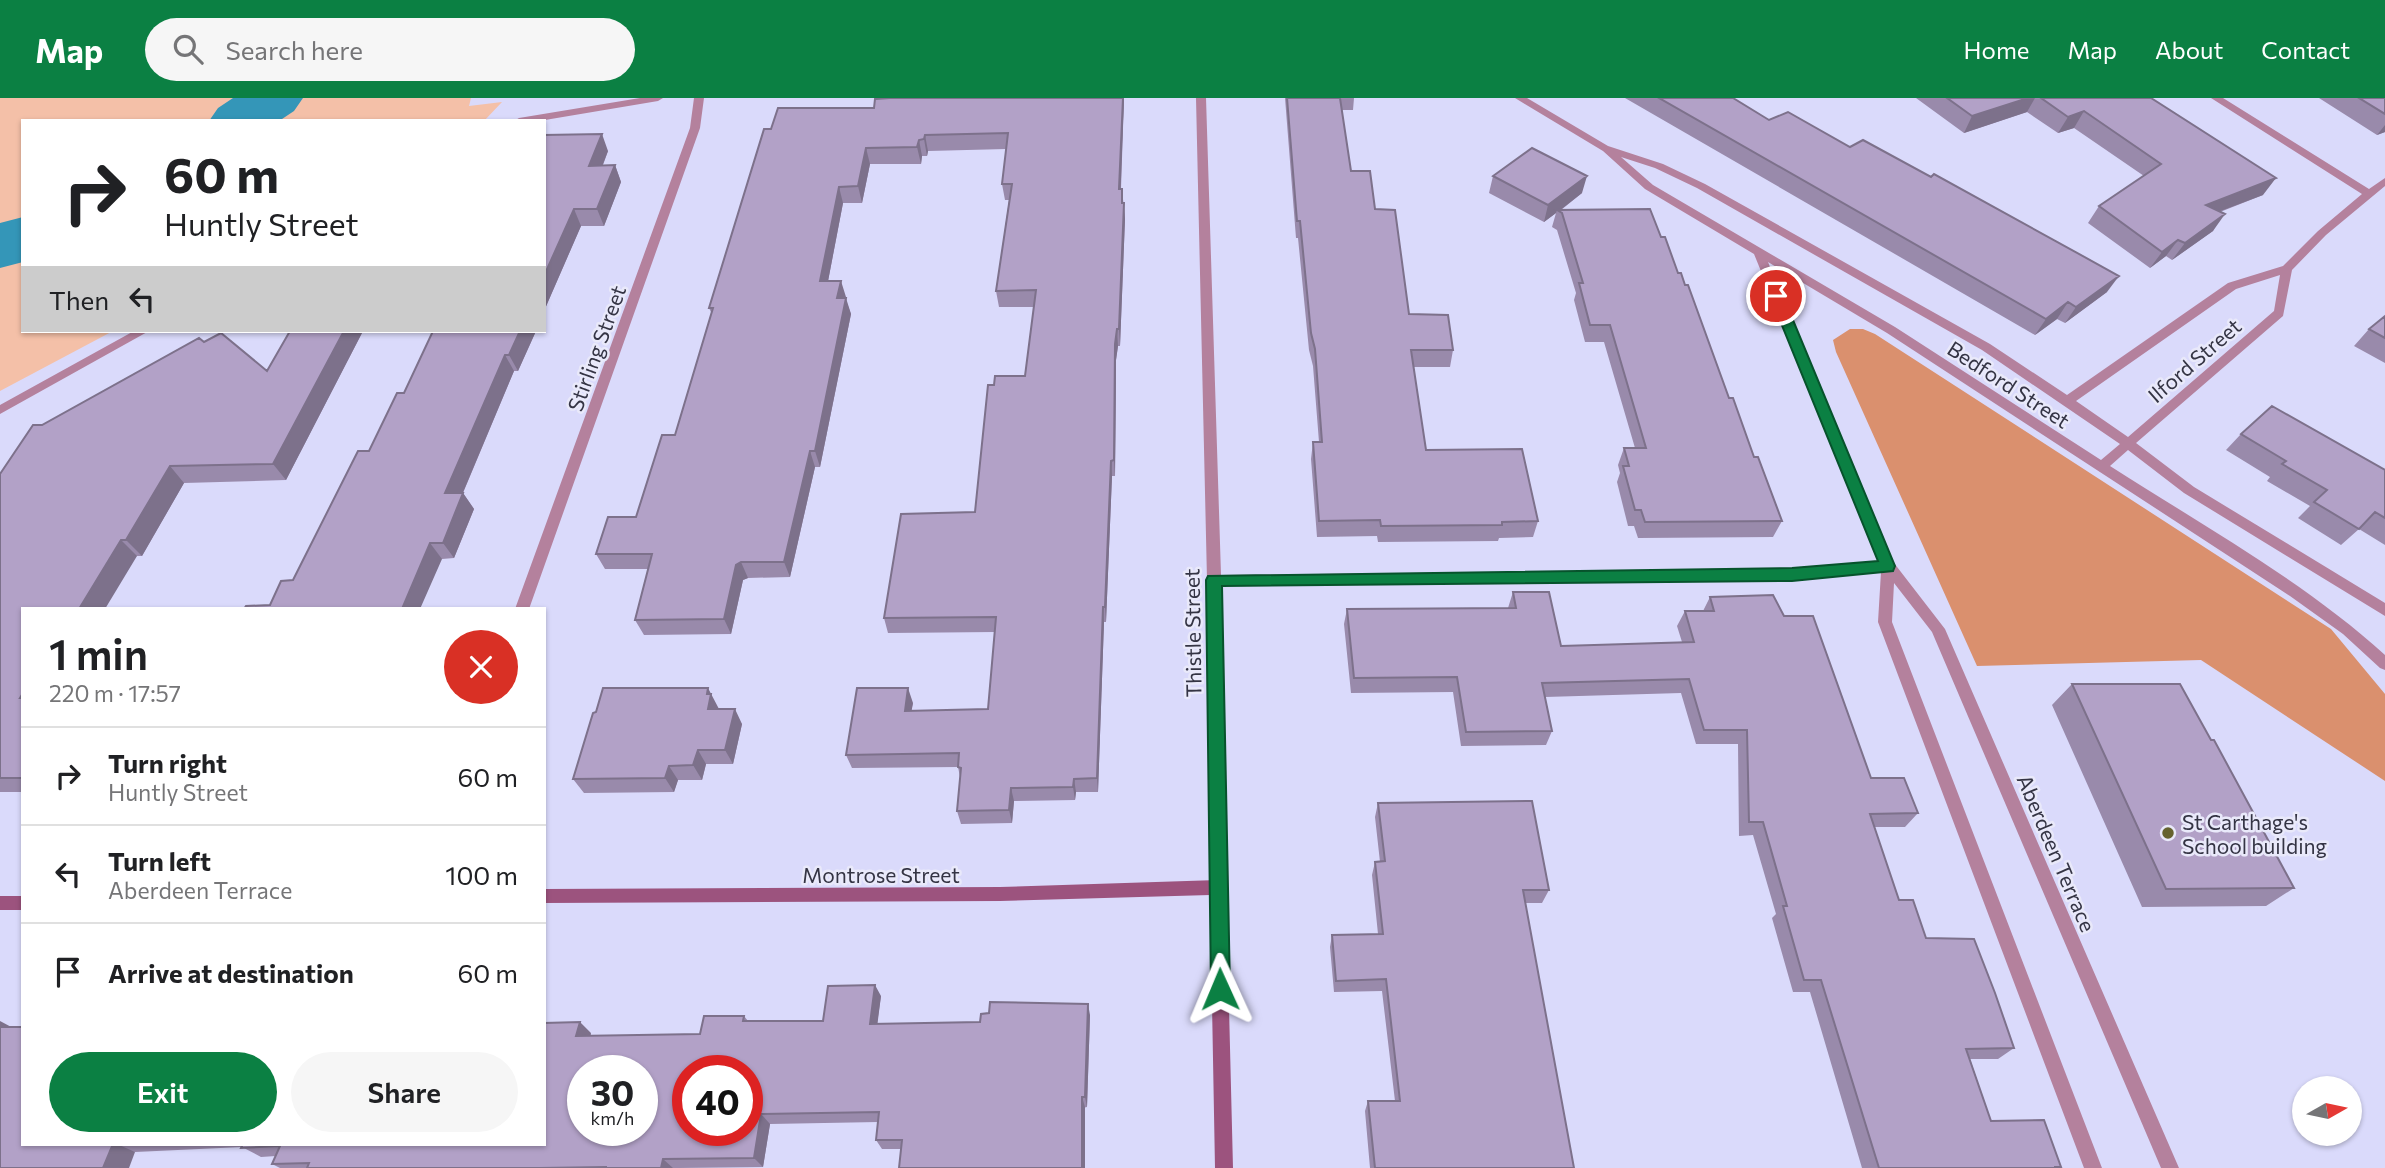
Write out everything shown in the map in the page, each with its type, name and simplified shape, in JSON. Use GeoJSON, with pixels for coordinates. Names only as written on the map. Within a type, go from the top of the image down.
{"type":"FeatureCollection","features":[{"type":"Feature","properties":{"kind":"street"},"geometry":{"type":"LineString","coordinates":[[531,119],[658,98]]}},
{"type":"Feature","properties":{"kind":"street","name":"Stirling Street"},"geometry":{"type":"LineString","coordinates":[[523,607],[695,128],[699,98]]}},
{"type":"Feature","properties":{"kind":"street","name":"Thistle Street"},"geometry":{"type":"LineString","coordinates":[[1201,98],[1214,580],[1224,1168]]}},
{"type":"Feature","properties":{"kind":"street","name":"Bedford Street"},"geometry":{"type":"LineString","coordinates":[[1520,98],[1604,148],[1649,187],[1891,330],[2295,592],[2348,630],[2385,664]]}},
{"type":"Feature","properties":{"kind":"street"},"geometry":{"type":"LineString","coordinates":[[2216,98],[2368,192]]}},
{"type":"Feature","properties":{"kind":"street","name":"Bedford Street"},"geometry":{"type":"LineString","coordinates":[[1604,148],[1659,166],[1710,190],[1986,347],[2068,400],[2189,489],[2385,610]]}},
{"type":"Feature","properties":{"kind":"street","name":"Ilford Street"},"geometry":{"type":"LineString","coordinates":[[2068,400],[2232,286],[2287,269],[2368,192],[2385,181]]}},
{"type":"Feature","properties":{"kind":"street","name":"Aberdeen Terrace"},"geometry":{"type":"LineString","coordinates":[[1759,253],[1888,566],[1938,629],[2170,1168]]}},
{"type":"Feature","properties":{"kind":"street","name":"Ilford Street"},"geometry":{"type":"LineString","coordinates":[[2101,467],[2279,313],[2287,269]]}},
{"type":"Feature","properties":{"kind":"street"},"geometry":{"type":"LineString","coordinates":[[0,410],[139,333]]}},
{"type":"Feature","properties":{"kind":"street"},"geometry":{"type":"LineString","coordinates":[[1214,580],[1792,575],[1888,566]]}},
{"type":"Feature","properties":{"kind":"street","name":"Aberdeen Terrace"},"geometry":{"type":"LineString","coordinates":[[1888,566],[1885,622],[2093,1168]]}},
{"type":"Feature","properties":{"kind":"street","name":"Montrose Street"},"geometry":{"type":"LineString","coordinates":[[546,896],[1000,894],[1218,887]]}},
{"type":"Feature","properties":{"kind":"street"},"geometry":{"type":"LineString","coordinates":[[0,903],[21,903]]}},
{"type":"Feature","properties":{"kind":"shaded area"},"geometry":{"type":"Polygon","coordinates":[[[0,98],[471,98],[469,106],[502,102],[486,119],[21,119],[21,333],[109,333],[0,391],[0,98]]]}},
{"type":"Feature","properties":{"kind":"shaded area"},"geometry":{"type":"Polygon","coordinates":[[[1850,329],[1863,329],[1875,334],[2331,629],[2385,694],[2385,781],[2201,660],[1977,666],[1836,352],[1833,340],[1850,329]]]}},
{"type":"Feature","properties":{"kind":"building"},"geometry":{"type":"Polygon","coordinates":[[[1123,98],[1119,189],[1122,189],[1124,203],[1119,329],[1115,344],[1114,460],[1111,461],[1103,607],[1097,778],[1074,779],[1073,787],[1011,788],[1009,810],[957,811],[961,768],[958,767],[959,753],[846,755],[857,688],[908,688],[905,711],[988,709],[996,617],[884,618],[901,514],[975,512],[988,385],[994,385],[995,376],[1025,376],[1036,290],[996,291],[1012,184],[1002,184],[1008,133],[925,135],[924,139],[919,140],[917,147],[866,148],[858,186],[839,187],[820,281],[841,281],[837,298],[846,298],[815,451],[810,451],[784,562],[741,562],[736,565],[724,619],[635,620],[652,554],[596,554],[608,517],[636,517],[662,435],[675,435],[713,308],[709,308],[764,129],[771,129],[778,108],[874,108],[875,99],[1123,98]]]}},
{"type":"Feature","properties":{"kind":"building"},"geometry":{"type":"Polygon","coordinates":[[[1287,98],[1340,98],[1351,171],[1370,171],[1375,209],[1395,210],[1409,314],[1448,315],[1453,350],[1411,350],[1426,450],[1522,449],[1538,521],[1502,522],[1502,525],[1381,526],[1380,520],[1319,521],[1313,442],[1322,442],[1315,349],[1311,333],[1300,221],[1297,221],[1287,98]]]}},
{"type":"Feature","properties":{"kind":"building"},"geometry":{"type":"Polygon","coordinates":[[[1659,98],[1733,98],[1769,120],[1788,112],[1850,147],[1863,140],[1931,177],[1934,174],[2119,276],[2076,307],[2068,302],[2046,319],[1659,98]]]}},
{"type":"Feature","properties":{"kind":"building"},"geometry":{"type":"Polygon","coordinates":[[[1947,98],[2028,98],[1972,116],[1947,98]]]}},
{"type":"Feature","properties":{"kind":"building"},"geometry":{"type":"Polygon","coordinates":[[[2041,98],[2151,98],[2276,178],[2206,205],[2225,214],[2185,243],[2178,240],[2162,252],[2099,206],[2161,164],[2084,111],[2068,117],[2041,98]]]}},
{"type":"Feature","properties":{"kind":"building"},"geometry":{"type":"Polygon","coordinates":[[[2359,98],[2385,98],[2385,114],[2359,98]]]}},
{"type":"Feature","properties":{"kind":"building"},"geometry":{"type":"Polygon","coordinates":[[[602,134],[589,166],[615,165],[597,209],[574,209],[546,272],[546,135],[602,134]]]}},
{"type":"Feature","properties":{"kind":"building"},"geometry":{"type":"Polygon","coordinates":[[[1532,148],[1587,176],[1548,205],[1493,176],[1532,148]]]}},
{"type":"Feature","properties":{"kind":"building"},"geometry":{"type":"Polygon","coordinates":[[[1650,209],[1661,237],[1665,237],[1678,273],[1681,273],[1685,285],[1688,285],[1729,398],[1733,398],[1754,457],[1758,457],[1782,521],[1645,522],[1641,510],[1635,510],[1623,466],[1629,466],[1624,448],[1646,448],[1610,325],[1590,325],[1579,283],[1583,283],[1562,213],[1557,210],[1650,209]]]}},
{"type":"Feature","properties":{"kind":"building"},"geometry":{"type":"Polygon","coordinates":[[[2385,316],[2385,338],[2369,329],[2385,316]]]}},
{"type":"Feature","properties":{"kind":"building"},"geometry":{"type":"Polygon","coordinates":[[[221,333],[267,371],[289,333],[343,333],[273,464],[170,466],[126,540],[121,540],[80,607],[21,607],[21,778],[0,778],[0,474],[33,425],[42,425],[199,338],[204,342],[221,333]]]}},
{"type":"Feature","properties":{"kind":"building"},"geometry":{"type":"Polygon","coordinates":[[[432,333],[519,333],[509,355],[505,355],[445,493],[463,493],[443,543],[430,543],[403,607],[245,607],[270,605],[281,581],[293,580],[358,451],[369,451],[397,393],[404,393],[432,333]]]}},
{"type":"Feature","properties":{"kind":"building"},"geometry":{"type":"Polygon","coordinates":[[[2272,406],[2385,470],[2385,518],[2375,512],[2359,529],[2314,502],[2327,490],[2282,464],[2286,461],[2241,434],[2272,406]]]}},
{"type":"Feature","properties":{"kind":"building"},"geometry":{"type":"Polygon","coordinates":[[[1513,592],[1549,592],[1561,646],[1694,642],[1685,611],[1714,611],[1710,597],[1773,595],[1784,616],[1813,616],[1871,778],[1904,778],[1918,813],[1870,814],[1899,900],[1913,900],[1926,938],[1974,939],[1995,993],[2014,1048],[1966,1049],[1991,1121],[2044,1120],[2061,1167],[1879,1168],[1821,980],[1804,980],[1783,906],[1787,906],[1763,822],[1749,822],[1747,730],[1704,730],[1689,679],[1542,683],[1552,731],[1466,732],[1457,677],[1354,678],[1347,609],[1516,608],[1513,592]]]}},
{"type":"Feature","properties":{"kind":"building","name":"St Carthage's School building"},"geometry":{"type":"Polygon","coordinates":[[[2072,684],[2180,684],[2211,740],[2214,740],[2294,888],[2166,889],[2072,684]]]}},
{"type":"Feature","properties":{"kind":"building"},"geometry":{"type":"Polygon","coordinates":[[[603,688],[708,688],[707,694],[711,694],[708,709],[735,709],[725,750],[698,750],[693,765],[669,766],[665,778],[573,779],[603,688]]]}},
{"type":"Feature","properties":{"kind":"building"},"geometry":{"type":"Polygon","coordinates":[[[1532,801],[1549,890],[1523,890],[1574,1168],[1375,1168],[1368,1101],[1400,1101],[1386,979],[1336,981],[1332,935],[1383,934],[1375,862],[1385,861],[1378,803],[1532,801]]]}},
{"type":"Feature","properties":{"kind":"building"},"geometry":{"type":"Polygon","coordinates":[[[875,985],[870,1024],[980,1022],[981,1014],[989,1013],[990,1002],[1088,1004],[1085,1097],[1082,1097],[1082,1168],[899,1168],[902,1140],[876,1140],[879,1112],[763,1114],[763,1055],[672,1055],[672,1146],[756,1146],[754,1158],[663,1159],[661,1168],[307,1168],[309,1163],[272,1164],[280,1146],[546,1146],[546,1023],[580,1022],[576,1036],[700,1034],[704,1016],[744,1016],[743,1021],[823,1021],[828,986],[875,985]]]}},
{"type":"Feature","properties":{"kind":"building"},"geometry":{"type":"Polygon","coordinates":[[[0,1027],[21,1027],[21,1146],[112,1146],[103,1168],[0,1168],[0,1027]]]}},
{"type":"Feature","properties":{"kind":"building"},"geometry":{"type":"Polygon","coordinates":[[[242,1146],[280,1146],[241,1148],[242,1146]]]}},
{"type":"Feature","properties":{"kind":"waterway"},"geometry":{"type":"LineString","coordinates":[[242,119],[273,98]]}},
{"type":"Feature","properties":{"kind":"waterway"},"geometry":{"type":"LineString","coordinates":[[0,247],[21,239]]}},
{"type":"Feature","properties":{"kind":"place","name":"St Carthage's School building"},"geometry":{"type":"Point","coordinates":[2168,833]}},
{"type":"Feature","properties":{"kind":"route"},"geometry":{"type":"LineString","coordinates":[[1220,989],[1214,580],[1792,575],[1888,566],[1776,296]]}}]}
